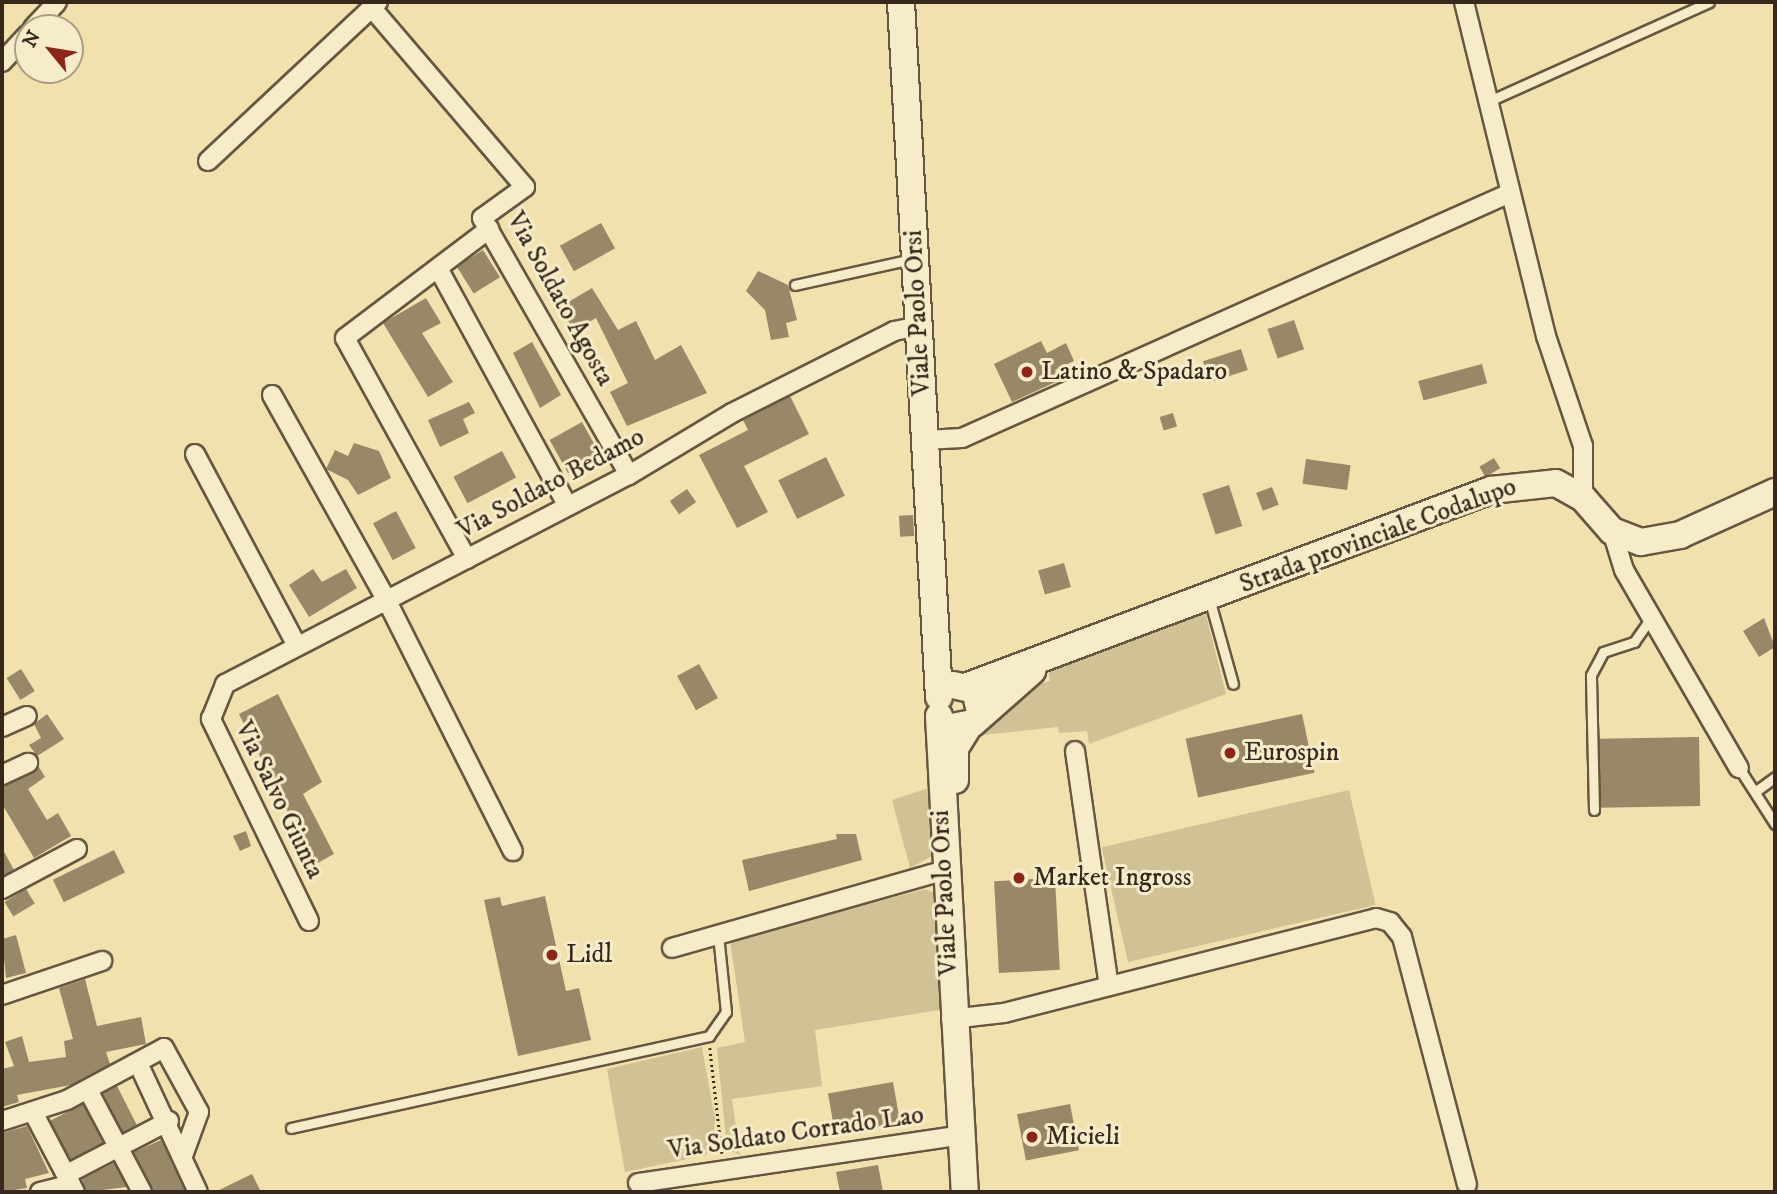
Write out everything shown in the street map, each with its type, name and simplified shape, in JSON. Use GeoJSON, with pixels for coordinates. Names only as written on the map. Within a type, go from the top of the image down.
{"type":"FeatureCollection","features":[{"type":"Feature","properties":{"kind":"main road","name":"Viale Paolo Orsi"},"geometry":{"type":"LineString","coordinates":[[901,2],[939,706],[943,871],[958,1018]]}},
{"type":"Feature","properties":{"kind":"main road","name":"Strada provinciale Codalupo"},"geometry":{"type":"LineString","coordinates":[[939,706],[966,685],[1046,659],[1491,490],[1540,482],[1583,498],[1612,531]]}},
{"type":"Feature","properties":{"kind":"main road"},"geometry":{"type":"LineString","coordinates":[[1612,531],[1641,542],[1661,540],[1775,492]]}},
{"type":"Feature","properties":{"kind":"main road"},"geometry":{"type":"LineString","coordinates":[[934,624],[947,662],[979,697],[975,719]]}},
{"type":"Feature","properties":{"kind":"main road"},"geometry":{"type":"LineString","coordinates":[[939,706],[952,727],[975,719],[1046,659]]}},
{"type":"Feature","properties":{"kind":"main road","name":"Viale Paolo Orsi"},"geometry":{"type":"LineString","coordinates":[[965,1192],[958,1070],[958,1018],[963,949],[955,748],[975,719]]}},
{"type":"Feature","properties":{"kind":"street"},"geometry":{"type":"LineString","coordinates":[[1464,2],[1510,193],[1583,446],[1583,498]]}},
{"type":"Feature","properties":{"kind":"street"},"geometry":{"type":"LineString","coordinates":[[208,161],[375,4]]}},
{"type":"Feature","properties":{"kind":"street","name":"Via Soldato Agosta"},"geometry":{"type":"LineString","coordinates":[[375,4],[525,187],[482,218],[628,475]]}},
{"type":"Feature","properties":{"kind":"street"},"geometry":{"type":"LineString","coordinates":[[2,62],[14,49]]}},
{"type":"Feature","properties":{"kind":"street"},"geometry":{"type":"LineString","coordinates":[[925,440],[962,439],[1510,193]]}},
{"type":"Feature","properties":{"kind":"street"},"geometry":{"type":"LineString","coordinates":[[467,559],[345,338],[489,229]]}},
{"type":"Feature","properties":{"kind":"street"},"geometry":{"type":"LineString","coordinates":[[438,268],[568,506]]}},
{"type":"Feature","properties":{"kind":"street","name":"Via Soldato Bedamo"},"geometry":{"type":"LineString","coordinates":[[214,699],[225,684],[628,475],[757,400],[894,331],[920,327]]}},
{"type":"Feature","properties":{"kind":"street"},"geometry":{"type":"LineString","coordinates":[[272,395],[387,601],[513,851]]}},
{"type":"Feature","properties":{"kind":"street"},"geometry":{"type":"LineString","coordinates":[[195,454],[297,646]]}},
{"type":"Feature","properties":{"kind":"street"},"geometry":{"type":"LineString","coordinates":[[1612,531],[1651,616],[1739,768]]}},
{"type":"Feature","properties":{"kind":"street","name":"Via Salvo Giunta"},"geometry":{"type":"LineString","coordinates":[[214,699],[211,719],[309,921]]}},
{"type":"Feature","properties":{"kind":"street"},"geometry":{"type":"LineString","coordinates":[[2,727],[27,716]]}},
{"type":"Feature","properties":{"kind":"street"},"geometry":{"type":"LineString","coordinates":[[1075,751],[1109,986]]}},
{"type":"Feature","properties":{"kind":"street"},"geometry":{"type":"LineString","coordinates":[[2,775],[28,763]]}},
{"type":"Feature","properties":{"kind":"street"},"geometry":{"type":"LineString","coordinates":[[672,948],[943,871],[950,860],[955,776]]}},
{"type":"Feature","properties":{"kind":"street"},"geometry":{"type":"LineString","coordinates":[[2,889],[77,849]]}},
{"type":"Feature","properties":{"kind":"street"},"geometry":{"type":"LineString","coordinates":[[943,871],[954,884],[963,949]]}},
{"type":"Feature","properties":{"kind":"street"},"geometry":{"type":"LineString","coordinates":[[958,1018],[1109,986],[1376,918],[1390,922],[1402,937],[1467,1185]]}},
{"type":"Feature","properties":{"kind":"street"},"geometry":{"type":"LineString","coordinates":[[2,995],[102,961]]}},
{"type":"Feature","properties":{"kind":"street"},"geometry":{"type":"LineString","coordinates":[[2,1121],[34,1114],[88,1090],[164,1048],[199,1112],[184,1153]]}},
{"type":"Feature","properties":{"kind":"street"},"geometry":{"type":"LineString","coordinates":[[138,1063],[184,1153],[198,1192]]}},
{"type":"Feature","properties":{"kind":"street"},"geometry":{"type":"LineString","coordinates":[[88,1090],[142,1192]]}},
{"type":"Feature","properties":{"kind":"street"},"geometry":{"type":"LineString","coordinates":[[34,1114],[71,1183]]}},
{"type":"Feature","properties":{"kind":"street"},"geometry":{"type":"LineString","coordinates":[[40,1192],[71,1183],[119,1149],[169,1121]]}},
{"type":"Feature","properties":{"kind":"street","name":"Via Soldato Corrado Lao"},"geometry":{"type":"LineString","coordinates":[[638,1183],[962,1135]]}},
{"type":"Feature","properties":{"kind":"lane"},"geometry":{"type":"LineString","coordinates":[[1489,101],[1709,2]]}},
{"type":"Feature","properties":{"kind":"lane"},"geometry":{"type":"LineString","coordinates":[[795,285],[916,258]]}},
{"type":"Feature","properties":{"kind":"lane"},"geometry":{"type":"LineString","coordinates":[[1209,597],[1233,684]]}},
{"type":"Feature","properties":{"kind":"lane"},"geometry":{"type":"LineString","coordinates":[[1594,810],[1591,675],[1603,652],[1634,642],[1651,616]]}},
{"type":"Feature","properties":{"kind":"lane"},"geometry":{"type":"LineString","coordinates":[[1739,768],[1775,824]]}},
{"type":"Feature","properties":{"kind":"lane"},"geometry":{"type":"LineString","coordinates":[[1756,791],[1775,777]]}},
{"type":"Feature","properties":{"kind":"lane"},"geometry":{"type":"LineString","coordinates":[[291,1128],[709,1036],[726,1012],[718,935]]}},
{"type":"Feature","properties":{"kind":"path"},"geometry":{"type":"LineString","coordinates":[[709,1036],[724,1170]]}},
{"type":"Feature","properties":{"kind":"shaded area"},"geometry":{"type":"Polygon","coordinates":[[[1195,610],[1206,615],[1226,694],[1089,744],[1087,731],[1059,733],[1058,727],[973,736],[972,750],[961,750],[984,719],[1025,688],[1050,681],[1048,667],[1195,610]]]}},
{"type":"Feature","properties":{"kind":"shaded area"},"geometry":{"type":"Polygon","coordinates":[[[932,787],[936,854],[910,868],[892,800],[932,787]]]}},
{"type":"Feature","properties":{"kind":"shaded area"},"geometry":{"type":"Polygon","coordinates":[[[1349,790],[1376,905],[1128,962],[1102,847],[1349,790]]]}},
{"type":"Feature","properties":{"kind":"shaded area"},"geometry":{"type":"Polygon","coordinates":[[[926,889],[936,894],[946,1009],[815,1030],[822,1086],[732,1099],[740,1155],[727,1149],[717,1048],[745,1042],[730,940],[926,889]]]}},
{"type":"Feature","properties":{"kind":"shaded area"},"geometry":{"type":"Polygon","coordinates":[[[702,1047],[715,1119],[713,1147],[706,1155],[625,1172],[607,1069],[702,1047]]]}},
{"type":"Feature","properties":{"kind":"building"},"geometry":{"type":"Polygon","coordinates":[[[601,223],[615,248],[574,271],[560,246],[601,223]]]}},
{"type":"Feature","properties":{"kind":"building"},"geometry":{"type":"Polygon","coordinates":[[[483,250],[500,277],[474,294],[457,266],[483,250]]]}},
{"type":"Feature","properties":{"kind":"building"},"geometry":{"type":"Polygon","coordinates":[[[758,271],[788,285],[797,320],[786,323],[789,337],[771,340],[765,310],[746,291],[758,271]]]}},
{"type":"Feature","properties":{"kind":"building"},"geometry":{"type":"Polygon","coordinates":[[[592,288],[618,330],[636,321],[655,360],[681,345],[707,393],[627,426],[610,392],[628,383],[596,318],[574,331],[560,307],[592,288]]]}},
{"type":"Feature","properties":{"kind":"building"},"geometry":{"type":"Polygon","coordinates":[[[426,298],[441,323],[422,333],[453,382],[428,397],[383,323],[426,298]]]}},
{"type":"Feature","properties":{"kind":"building"},"geometry":{"type":"Polygon","coordinates":[[[1294,320],[1304,349],[1278,358],[1268,329],[1294,320]]]}},
{"type":"Feature","properties":{"kind":"building","name":"Latino & Spadaro"},"geometry":{"type":"Polygon","coordinates":[[[1041,341],[1047,353],[1066,343],[1074,361],[1055,370],[1060,380],[1012,402],[994,364],[1041,341]]]}},
{"type":"Feature","properties":{"kind":"building"},"geometry":{"type":"Polygon","coordinates":[[[532,342],[561,395],[540,408],[513,353],[532,342]]]}},
{"type":"Feature","properties":{"kind":"building"},"geometry":{"type":"Polygon","coordinates":[[[1241,349],[1248,370],[1210,382],[1203,361],[1241,349]]]}},
{"type":"Feature","properties":{"kind":"building"},"geometry":{"type":"Polygon","coordinates":[[[1482,364],[1487,383],[1423,400],[1418,381],[1482,364]]]}},
{"type":"Feature","properties":{"kind":"building"},"geometry":{"type":"Polygon","coordinates":[[[790,396],[809,434],[744,466],[768,512],[737,528],[699,455],[748,430],[743,420],[790,396]]]}},
{"type":"Feature","properties":{"kind":"building"},"geometry":{"type":"Polygon","coordinates":[[[469,402],[475,413],[463,419],[469,433],[440,447],[428,420],[469,402]]]}},
{"type":"Feature","properties":{"kind":"building"},"geometry":{"type":"Polygon","coordinates":[[[1173,413],[1177,426],[1164,430],[1160,417],[1173,413]]]}},
{"type":"Feature","properties":{"kind":"building"},"geometry":{"type":"Polygon","coordinates":[[[582,422],[600,455],[568,473],[550,440],[582,422]]]}},
{"type":"Feature","properties":{"kind":"building"},"geometry":{"type":"Polygon","coordinates":[[[354,443],[379,451],[391,478],[358,495],[348,480],[326,469],[335,450],[348,456],[354,443]]]}},
{"type":"Feature","properties":{"kind":"building"},"geometry":{"type":"Polygon","coordinates":[[[502,451],[516,477],[468,503],[453,477],[502,451]]]}},
{"type":"Feature","properties":{"kind":"building"},"geometry":{"type":"Polygon","coordinates":[[[826,457],[845,496],[797,519],[778,480],[826,457]]]}},
{"type":"Feature","properties":{"kind":"building"},"geometry":{"type":"Polygon","coordinates":[[[1494,458],[1500,468],[1486,477],[1479,467],[1494,458]]]}},
{"type":"Feature","properties":{"kind":"building"},"geometry":{"type":"Polygon","coordinates":[[[1306,459],[1351,465],[1347,490],[1303,484],[1306,459]]]}},
{"type":"Feature","properties":{"kind":"building"},"geometry":{"type":"Polygon","coordinates":[[[1229,485],[1242,526],[1216,535],[1202,494],[1229,485]]]}},
{"type":"Feature","properties":{"kind":"building"},"geometry":{"type":"Polygon","coordinates":[[[1272,487],[1279,505],[1263,511],[1256,493],[1272,487]]]}},
{"type":"Feature","properties":{"kind":"building"},"geometry":{"type":"Polygon","coordinates":[[[687,489],[696,502],[679,514],[670,501],[687,489]]]}},
{"type":"Feature","properties":{"kind":"building"},"geometry":{"type":"Polygon","coordinates":[[[396,511],[416,548],[393,560],[373,523],[396,511]]]}},
{"type":"Feature","properties":{"kind":"building"},"geometry":{"type":"Polygon","coordinates":[[[913,515],[914,536],[900,537],[899,516],[913,515]]]}},
{"type":"Feature","properties":{"kind":"building"},"geometry":{"type":"Polygon","coordinates":[[[1064,563],[1071,587],[1045,594],[1038,570],[1064,563]]]}},
{"type":"Feature","properties":{"kind":"building"},"geometry":{"type":"Polygon","coordinates":[[[313,569],[322,582],[346,569],[357,588],[309,617],[289,585],[313,569]]]}},
{"type":"Feature","properties":{"kind":"building"},"geometry":{"type":"Polygon","coordinates":[[[1764,618],[1775,647],[1759,657],[1743,631],[1764,618]]]}},
{"type":"Feature","properties":{"kind":"building"},"geometry":{"type":"Polygon","coordinates":[[[699,664],[718,698],[696,710],[677,676],[699,664]]]}},
{"type":"Feature","properties":{"kind":"building"},"geometry":{"type":"Polygon","coordinates":[[[21,669],[35,691],[20,700],[7,678],[21,669]]]}},
{"type":"Feature","properties":{"kind":"building"},"geometry":{"type":"Polygon","coordinates":[[[278,694],[322,782],[303,794],[334,854],[314,865],[239,714],[278,694]]]}},
{"type":"Feature","properties":{"kind":"building"},"geometry":{"type":"Polygon","coordinates":[[[47,714],[64,739],[37,756],[29,745],[41,738],[34,724],[47,714]]]}},
{"type":"Feature","properties":{"kind":"building"},"geometry":{"type":"Polygon","coordinates":[[[1302,714],[1314,773],[1198,797],[1186,739],[1302,714]]]}},
{"type":"Feature","properties":{"kind":"building"},"geometry":{"type":"Polygon","coordinates":[[[1699,737],[1700,806],[1600,808],[1599,739],[1699,737]]]}},
{"type":"Feature","properties":{"kind":"building"},"geometry":{"type":"Polygon","coordinates":[[[39,767],[45,777],[28,789],[47,820],[58,813],[71,836],[34,858],[2,804],[2,786],[39,767]]]}},
{"type":"Feature","properties":{"kind":"building"},"geometry":{"type":"Polygon","coordinates":[[[246,831],[251,846],[240,851],[233,836],[246,831]]]}},
{"type":"Feature","properties":{"kind":"building"},"geometry":{"type":"Polygon","coordinates":[[[836,834],[856,834],[862,860],[749,891],[742,860],[837,839],[836,834]]]}},
{"type":"Feature","properties":{"kind":"building"},"geometry":{"type":"Polygon","coordinates":[[[2,848],[14,870],[2,876],[2,848]]]}},
{"type":"Feature","properties":{"kind":"building"},"geometry":{"type":"Polygon","coordinates":[[[114,850],[125,872],[64,902],[53,880],[114,850]]]}},
{"type":"Feature","properties":{"kind":"building"},"geometry":{"type":"Polygon","coordinates":[[[1055,878],[1060,970],[999,973],[994,881],[1055,878]]]}},
{"type":"Feature","properties":{"kind":"building"},"geometry":{"type":"Polygon","coordinates":[[[26,889],[35,904],[13,916],[5,902],[26,889]]]}},
{"type":"Feature","properties":{"kind":"building"},"geometry":{"type":"Polygon","coordinates":[[[545,896],[566,991],[579,988],[591,1040],[518,1056],[484,900],[500,897],[502,906],[545,896]]]}},
{"type":"Feature","properties":{"kind":"building"},"geometry":{"type":"Polygon","coordinates":[[[16,935],[26,973],[6,978],[2,939],[16,935]]]}},
{"type":"Feature","properties":{"kind":"building"},"geometry":{"type":"Polygon","coordinates":[[[85,979],[97,1026],[141,1017],[146,1044],[106,1052],[110,1064],[71,1085],[17,1095],[19,1102],[2,1107],[2,1069],[14,1066],[5,1042],[22,1036],[29,1062],[66,1057],[64,1041],[73,1039],[59,988],[85,979]]]}},
{"type":"Feature","properties":{"kind":"building"},"geometry":{"type":"Polygon","coordinates":[[[893,1082],[900,1122],[835,1134],[828,1093],[893,1082]]]}},
{"type":"Feature","properties":{"kind":"building"},"geometry":{"type":"Polygon","coordinates":[[[117,1086],[137,1125],[123,1132],[103,1093],[117,1086]]]}},
{"type":"Feature","properties":{"kind":"building"},"geometry":{"type":"Polygon","coordinates":[[[83,1104],[103,1143],[70,1160],[50,1121],[83,1104]]]}},
{"type":"Feature","properties":{"kind":"building"},"geometry":{"type":"Polygon","coordinates":[[[1070,1104],[1079,1150],[1026,1160],[1017,1114],[1070,1104]]]}},
{"type":"Feature","properties":{"kind":"building"},"geometry":{"type":"Polygon","coordinates":[[[27,1126],[49,1173],[25,1179],[27,1188],[2,1192],[2,1133],[27,1126]]]}},
{"type":"Feature","properties":{"kind":"building"},"geometry":{"type":"Polygon","coordinates":[[[161,1140],[186,1192],[153,1192],[134,1152],[161,1140]]]}},
{"type":"Feature","properties":{"kind":"building"},"geometry":{"type":"Polygon","coordinates":[[[114,1163],[127,1187],[86,1192],[82,1179],[114,1163]]]}},
{"type":"Feature","properties":{"kind":"building"},"geometry":{"type":"Polygon","coordinates":[[[878,1165],[883,1192],[840,1192],[836,1172],[878,1165]]]}},
{"type":"Feature","properties":{"kind":"building"},"geometry":{"type":"Polygon","coordinates":[[[252,1174],[261,1192],[215,1192],[252,1174]]]}},
{"type":"Feature","properties":{"kind":"place","name":"Latino & Spadaro"},"geometry":{"type":"Point","coordinates":[1027,372]}},
{"type":"Feature","properties":{"kind":"place","name":"Eurospin"},"geometry":{"type":"Point","coordinates":[1230,753]}},
{"type":"Feature","properties":{"kind":"place","name":"Market Ingross"},"geometry":{"type":"Point","coordinates":[1019,878]}},
{"type":"Feature","properties":{"kind":"place","name":"Lidl"},"geometry":{"type":"Point","coordinates":[552,955]}},
{"type":"Feature","properties":{"kind":"place","name":"Micieli"},"geometry":{"type":"Point","coordinates":[1032,1137]}}]}
